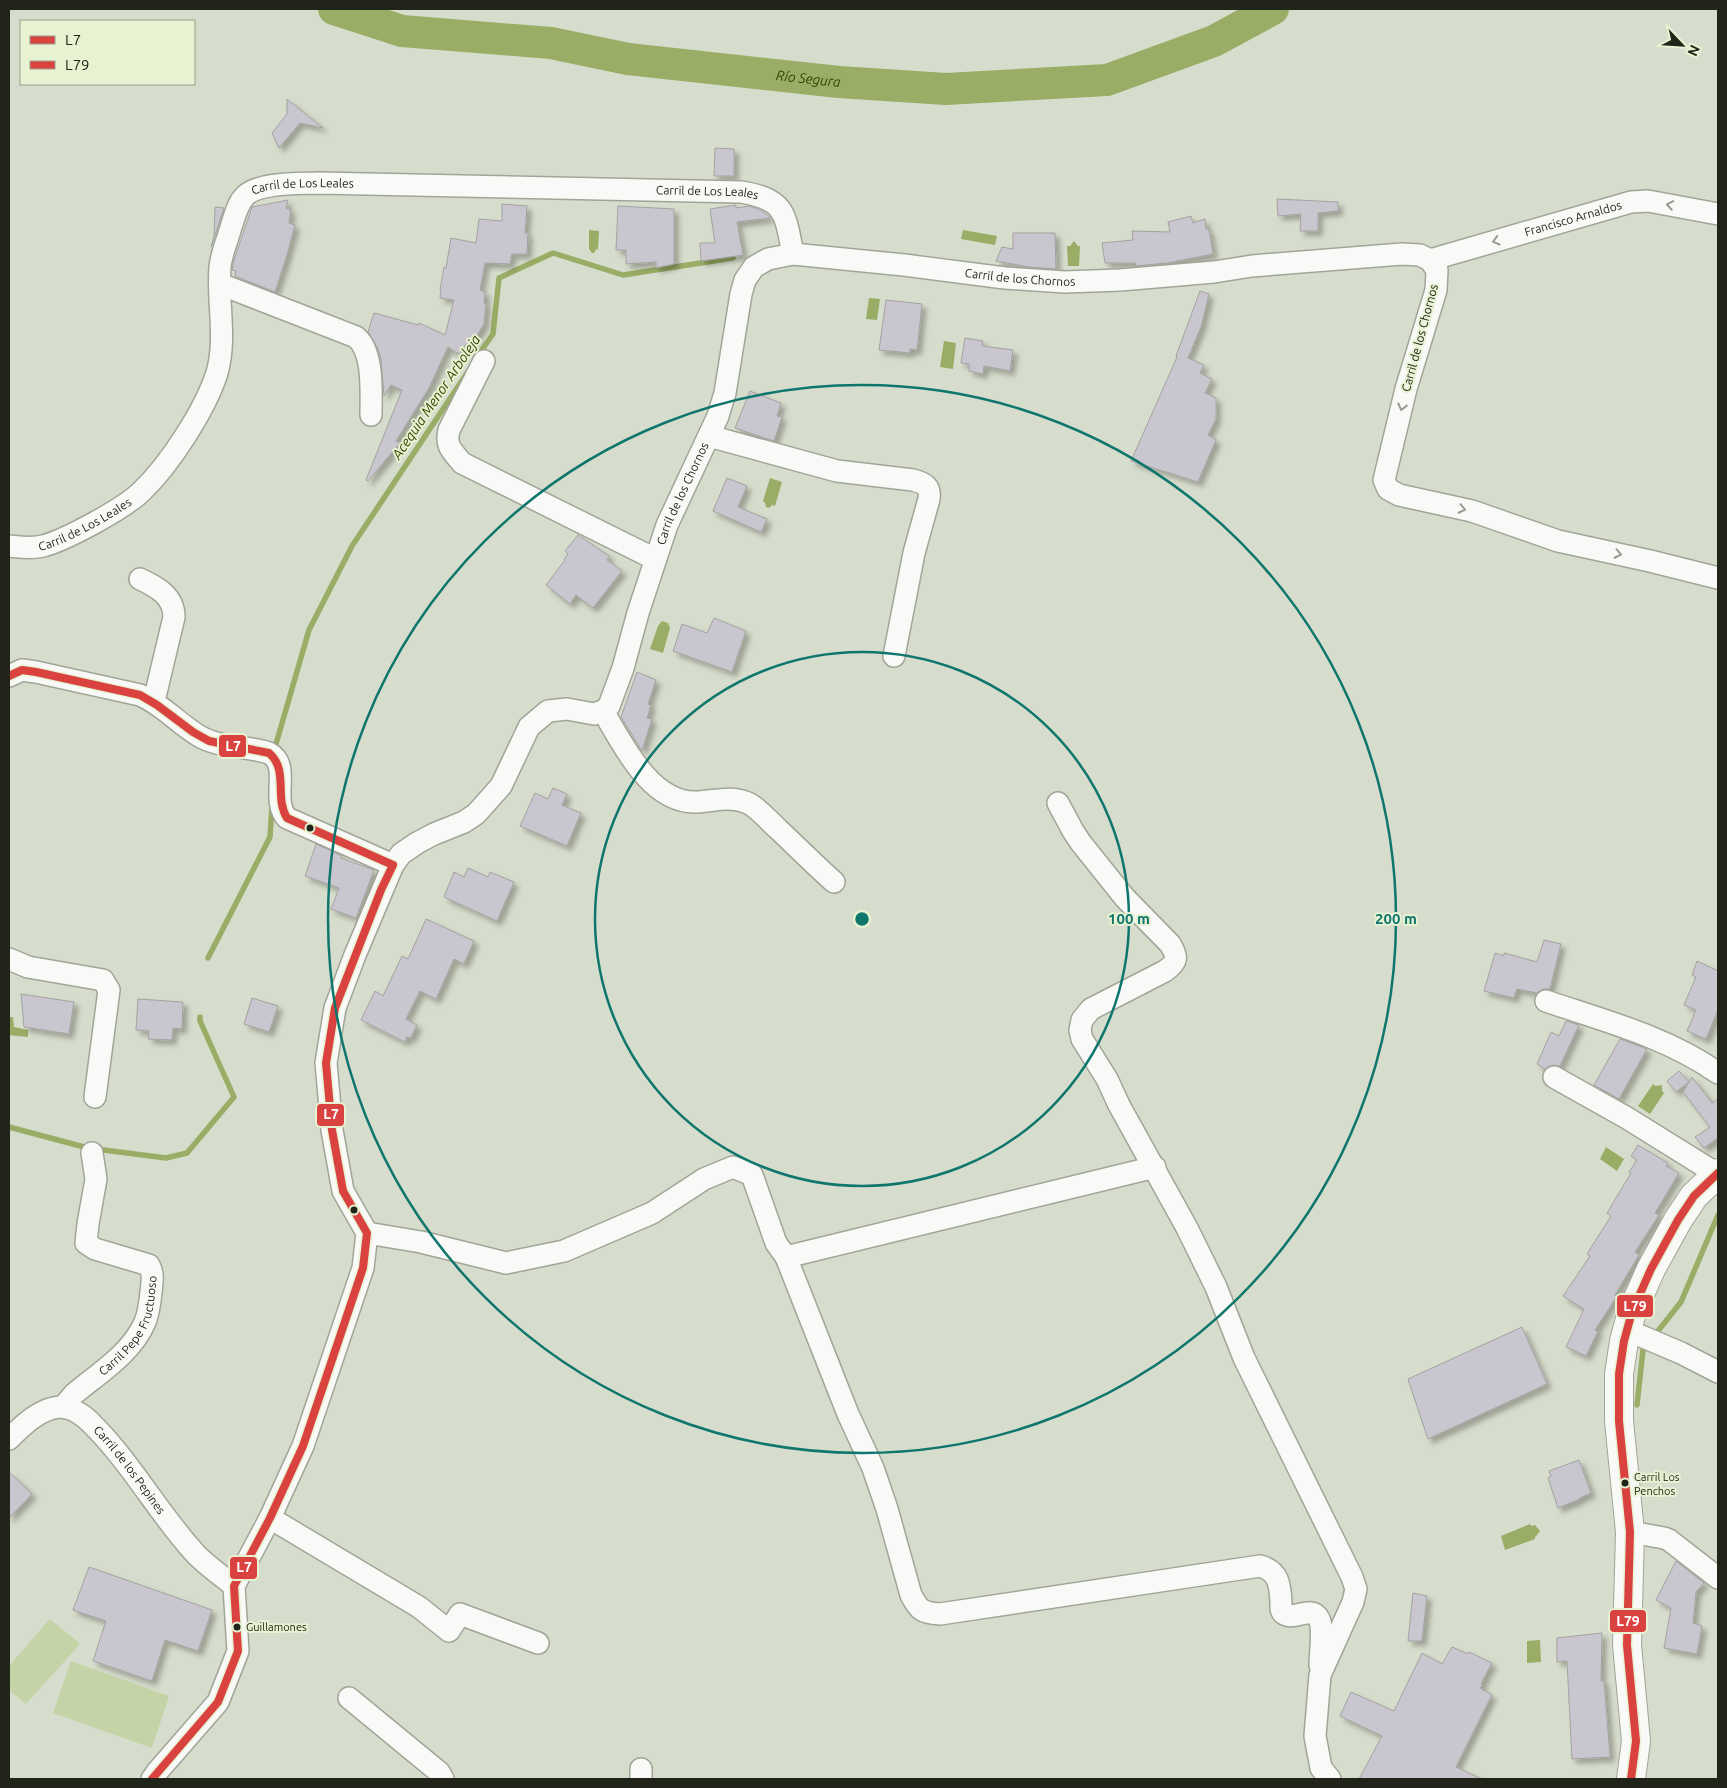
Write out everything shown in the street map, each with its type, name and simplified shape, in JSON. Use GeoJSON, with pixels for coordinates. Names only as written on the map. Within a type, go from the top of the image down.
{"type":"FeatureCollection","features":[{"type":"Feature","properties":{"kind":"main road"},"geometry":{"type":"LineString","coordinates":[[1633,1778],[1636,1741],[1627,1645],[1630,1532],[1619,1420],[1619,1374],[1642,1337],[1632,1312],[1651,1269],[1678,1220],[1694,1196],[1718,1174]]}},
{"type":"Feature","properties":{"kind":"street","name":"Carril de Los Leales"},"geometry":{"type":"LineString","coordinates":[[9,546],[25,548],[43,546],[61,539],[117,509],[141,492],[180,442],[205,402],[217,372],[223,330],[220,265],[239,204],[246,194],[257,189],[278,185],[310,183],[741,192],[759,195],[774,201],[781,208],[793,254]]}},
{"type":"Feature","properties":{"kind":"street","name":"Francisco Arnaldos"},"geometry":{"type":"LineString","coordinates":[[1430,260],[1632,202],[1648,201],[1718,214]]}},
{"type":"Feature","properties":{"kind":"street","name":"Carril de los Chornos"},"geometry":{"type":"LineString","coordinates":[[602,711],[609,706],[613,697],[655,559],[675,507],[718,416],[725,393],[745,280],[754,267],[760,263],[768,259],[793,254],[904,265],[1005,278],[1065,282],[1120,280],[1214,272],[1252,266],[1402,254],[1420,255],[1430,260],[1437,270],[1436,290],[1406,389],[1384,480],[1388,489],[1399,494],[1472,511],[1558,541],[1718,578]]}},
{"type":"Feature","properties":{"kind":"street"},"geometry":{"type":"LineString","coordinates":[[220,284],[356,336],[363,343],[366,353],[372,388],[370,415]]}},
{"type":"Feature","properties":{"kind":"street"},"geometry":{"type":"LineString","coordinates":[[484,361],[449,430],[446,440],[451,450],[462,463],[655,559]]}},
{"type":"Feature","properties":{"kind":"street"},"geometry":{"type":"LineString","coordinates":[[709,436],[837,471],[913,480],[928,486],[930,491],[929,499],[914,553],[894,656]]}},
{"type":"Feature","properties":{"kind":"street"},"geometry":{"type":"LineString","coordinates":[[140,579],[159,589],[174,608],[174,617],[154,701]]}},
{"type":"Feature","properties":{"kind":"street"},"geometry":{"type":"LineString","coordinates":[[9,676],[22,670],[36,672],[140,695],[154,701],[200,737],[215,742],[259,750],[275,756],[279,763],[280,804],[282,812],[287,818],[393,865]]}},
{"type":"Feature","properties":{"kind":"street"},"geometry":{"type":"LineString","coordinates":[[152,1779],[218,1702],[238,1651],[234,1586],[270,1518],[304,1446],[362,1268],[367,1233],[343,1191],[332,1130],[326,1063],[335,1008],[381,890],[393,865],[402,854],[417,843],[464,822],[476,814],[501,786],[522,739],[530,727],[548,711],[567,709],[594,714],[602,711],[651,783],[671,797],[694,802],[732,798],[752,805],[834,882]]}},
{"type":"Feature","properties":{"kind":"street"},"geometry":{"type":"LineString","coordinates":[[1058,803],[1081,843],[1126,898],[1176,952],[1172,966],[1165,971],[1091,1008],[1086,1014],[1080,1030],[1086,1048],[1107,1079],[1119,1105],[1155,1167],[1187,1228],[1216,1287],[1244,1358],[1293,1460],[1348,1567],[1356,1589],[1348,1614],[1320,1675]]}},
{"type":"Feature","properties":{"kind":"street"},"geometry":{"type":"LineString","coordinates":[[9,959],[28,967],[103,980],[109,990],[95,1098]]}},
{"type":"Feature","properties":{"kind":"street"},"geometry":{"type":"LineString","coordinates":[[1546,1001],[1666,1042],[1697,1058],[1718,1073]]}},
{"type":"Feature","properties":{"kind":"street"},"geometry":{"type":"LineString","coordinates":[[1554,1077],[1627,1118],[1718,1174]]}},
{"type":"Feature","properties":{"kind":"street","name":"Carril Pepe Fructuoso"},"geometry":{"type":"LineString","coordinates":[[66,1408],[68,1401],[74,1394],[132,1344],[140,1332],[146,1321],[153,1275],[149,1266],[95,1249],[86,1243],[96,1179],[92,1153]]}},
{"type":"Feature","properties":{"kind":"street"},"geometry":{"type":"LineString","coordinates":[[367,1233],[422,1242],[506,1263],[564,1251],[652,1214],[704,1179],[733,1167],[752,1176],[776,1243],[786,1257],[848,1414],[873,1468],[911,1594],[916,1606],[922,1611],[940,1614],[1260,1566],[1271,1570],[1275,1574],[1281,1610],[1284,1614],[1312,1613],[1319,1619],[1332,1625],[1342,1620],[1348,1614]]}},
{"type":"Feature","properties":{"kind":"street"},"geometry":{"type":"LineString","coordinates":[[786,1257],[1155,1167]]}},
{"type":"Feature","properties":{"kind":"street"},"geometry":{"type":"LineString","coordinates":[[1642,1337],[1718,1372]]}},
{"type":"Feature","properties":{"kind":"street"},"geometry":{"type":"LineString","coordinates":[[9,1439],[30,1420],[48,1410],[59,1407],[66,1408]]}},
{"type":"Feature","properties":{"kind":"street","name":"Carril de los Pepines"},"geometry":{"type":"LineString","coordinates":[[66,1408],[75,1411],[92,1424],[116,1451],[194,1552],[234,1586]]}},
{"type":"Feature","properties":{"kind":"street"},"geometry":{"type":"LineString","coordinates":[[270,1518],[419,1607],[449,1631],[460,1614],[538,1643]]}},
{"type":"Feature","properties":{"kind":"street"},"geometry":{"type":"LineString","coordinates":[[1630,1532],[1669,1540],[1718,1578]]}},
{"type":"Feature","properties":{"kind":"street"},"geometry":{"type":"LineString","coordinates":[[1319,1619],[1321,1625],[1320,1675],[1315,1736],[1321,1768],[1330,1779]]}},
{"type":"Feature","properties":{"kind":"street"},"geometry":{"type":"LineString","coordinates":[[349,1698],[439,1772],[443,1779]]}},
{"type":"Feature","properties":{"kind":"shaded area"},"geometry":{"type":"Polygon","coordinates":[[[589,230],[599,231],[598,250],[596,249],[594,253],[589,249],[589,230]]]}},
{"type":"Feature","properties":{"kind":"shaded area"},"geometry":{"type":"Polygon","coordinates":[[[963,230],[997,236],[995,245],[961,239],[963,230]]]}},
{"type":"Feature","properties":{"kind":"shaded area"},"geometry":{"type":"Polygon","coordinates":[[[1074,241],[1080,246],[1079,266],[1068,266],[1067,246],[1070,246],[1074,241]]]}},
{"type":"Feature","properties":{"kind":"shaded area"},"geometry":{"type":"Polygon","coordinates":[[[869,298],[880,299],[877,320],[866,319],[869,298]]]}},
{"type":"Feature","properties":{"kind":"shaded area"},"geometry":{"type":"Polygon","coordinates":[[[944,341],[956,343],[953,369],[940,367],[944,341]]]}},
{"type":"Feature","properties":{"kind":"shaded area"},"geometry":{"type":"Polygon","coordinates":[[[770,478],[782,482],[775,506],[772,505],[769,508],[766,507],[763,501],[770,478]]]}},
{"type":"Feature","properties":{"kind":"shaded area"},"geometry":{"type":"Polygon","coordinates":[[[662,621],[668,623],[670,628],[663,653],[650,649],[658,626],[662,621]]]}},
{"type":"Feature","properties":{"kind":"shaded area"},"geometry":{"type":"Polygon","coordinates":[[[9,1017],[13,1017],[14,1027],[28,1030],[28,1037],[9,1035],[9,1017]]]}},
{"type":"Feature","properties":{"kind":"shaded area"},"geometry":{"type":"Polygon","coordinates":[[[1653,1084],[1655,1086],[1662,1085],[1664,1093],[1650,1114],[1638,1106],[1653,1084]]]}},
{"type":"Feature","properties":{"kind":"shaded area"},"geometry":{"type":"Polygon","coordinates":[[[1606,1147],[1624,1159],[1617,1171],[1600,1159],[1606,1147]]]}},
{"type":"Feature","properties":{"kind":"shaded area"},"geometry":{"type":"Polygon","coordinates":[[[1530,1524],[1531,1526],[1535,1525],[1540,1531],[1535,1539],[1505,1550],[1501,1536],[1530,1524]]]}},
{"type":"Feature","properties":{"kind":"shaded area"},"geometry":{"type":"Polygon","coordinates":[[[50,1619],[80,1644],[26,1704],[9,1690],[9,1666],[50,1619]]]}},
{"type":"Feature","properties":{"kind":"shaded area"},"geometry":{"type":"Polygon","coordinates":[[[1540,1640],[1541,1662],[1527,1663],[1527,1641],[1540,1640]]]}},
{"type":"Feature","properties":{"kind":"shaded area"},"geometry":{"type":"Polygon","coordinates":[[[71,1661],[169,1696],[152,1748],[53,1713],[71,1661]]]}},
{"type":"Feature","properties":{"kind":"building"},"geometry":{"type":"Polygon","coordinates":[[[287,99],[323,128],[300,123],[279,148],[272,133],[287,114],[287,99]]]}},
{"type":"Feature","properties":{"kind":"building"},"geometry":{"type":"Polygon","coordinates":[[[715,148],[734,149],[734,176],[714,176],[715,148]]]}},
{"type":"Feature","properties":{"kind":"building"},"geometry":{"type":"Polygon","coordinates":[[[1277,199],[1338,202],[1338,211],[1318,213],[1318,231],[1300,231],[1301,214],[1278,216],[1277,199]]]}},
{"type":"Feature","properties":{"kind":"building"},"geometry":{"type":"Polygon","coordinates":[[[288,200],[286,208],[291,210],[289,223],[295,225],[275,292],[235,276],[236,271],[232,270],[252,207],[288,200]]]}},
{"type":"Feature","properties":{"kind":"building"},"geometry":{"type":"Polygon","coordinates":[[[502,204],[527,206],[525,233],[528,233],[527,254],[512,254],[510,264],[485,263],[480,290],[485,292],[484,324],[471,345],[466,344],[459,354],[448,347],[429,388],[396,441],[400,443],[368,481],[366,480],[402,390],[391,385],[384,396],[381,359],[377,347],[368,332],[374,313],[418,325],[419,323],[445,335],[454,300],[440,298],[440,290],[451,238],[476,243],[479,219],[502,221],[502,204]]]}},
{"type":"Feature","properties":{"kind":"building"},"geometry":{"type":"Polygon","coordinates":[[[736,205],[736,208],[749,206],[761,210],[771,218],[737,222],[743,255],[701,261],[700,243],[715,243],[710,209],[736,205]]]}},
{"type":"Feature","properties":{"kind":"building"},"geometry":{"type":"Polygon","coordinates":[[[618,206],[674,209],[674,264],[656,268],[656,262],[626,264],[626,250],[616,250],[618,206]]]}},
{"type":"Feature","properties":{"kind":"building"},"geometry":{"type":"Polygon","coordinates":[[[215,207],[224,208],[211,247],[214,237],[215,207]]]}},
{"type":"Feature","properties":{"kind":"building"},"geometry":{"type":"Polygon","coordinates":[[[1191,216],[1193,223],[1205,219],[1206,229],[1209,229],[1213,254],[1167,263],[1136,266],[1135,263],[1105,263],[1102,243],[1133,240],[1132,231],[1170,232],[1168,222],[1191,216]]]}},
{"type":"Feature","properties":{"kind":"building"},"geometry":{"type":"Polygon","coordinates":[[[1013,233],[1055,233],[1056,269],[1029,267],[996,261],[1002,247],[1013,249],[1013,233]]]}},
{"type":"Feature","properties":{"kind":"building"},"geometry":{"type":"Polygon","coordinates":[[[1200,291],[1209,294],[1201,327],[1188,358],[1204,365],[1200,373],[1212,379],[1205,393],[1216,398],[1216,419],[1208,435],[1216,440],[1198,482],[1131,461],[1177,357],[1200,291]]]}},
{"type":"Feature","properties":{"kind":"building"},"geometry":{"type":"Polygon","coordinates":[[[886,300],[922,304],[917,350],[910,349],[910,353],[879,350],[886,300]]]}},
{"type":"Feature","properties":{"kind":"building"},"geometry":{"type":"Polygon","coordinates":[[[965,338],[983,341],[982,346],[1013,350],[1010,371],[984,366],[983,374],[969,371],[969,364],[961,363],[965,338]]]}},
{"type":"Feature","properties":{"kind":"building"},"geometry":{"type":"Polygon","coordinates":[[[750,391],[781,403],[777,416],[782,417],[774,441],[735,428],[750,391]]]}},
{"type":"Feature","properties":{"kind":"building"},"geometry":{"type":"Polygon","coordinates":[[[727,478],[747,486],[738,507],[767,519],[761,532],[713,511],[727,478]]]}},
{"type":"Feature","properties":{"kind":"building"},"geometry":{"type":"Polygon","coordinates":[[[578,535],[609,556],[607,560],[622,571],[593,608],[576,595],[570,604],[546,585],[565,560],[568,554],[565,551],[578,535]]]}},
{"type":"Feature","properties":{"kind":"building"},"geometry":{"type":"Polygon","coordinates":[[[714,618],[746,631],[732,672],[673,651],[682,624],[707,633],[714,618]]]}},
{"type":"Feature","properties":{"kind":"building"},"geometry":{"type":"Polygon","coordinates":[[[637,672],[656,680],[648,704],[651,705],[647,718],[652,719],[642,751],[621,717],[637,672]]]}},
{"type":"Feature","properties":{"kind":"building"},"geometry":{"type":"Polygon","coordinates":[[[553,788],[567,794],[562,805],[581,813],[567,846],[520,826],[535,793],[548,799],[553,788]]]}},
{"type":"Feature","properties":{"kind":"building"},"geometry":{"type":"Polygon","coordinates":[[[316,844],[342,856],[341,858],[374,870],[356,918],[331,909],[339,888],[305,876],[316,844]]]}},
{"type":"Feature","properties":{"kind":"building"},"geometry":{"type":"Polygon","coordinates":[[[468,868],[488,877],[490,872],[514,882],[497,921],[444,897],[454,872],[464,877],[468,868]]]}},
{"type":"Feature","properties":{"kind":"building"},"geometry":{"type":"Polygon","coordinates":[[[426,919],[474,941],[464,964],[454,959],[436,999],[420,991],[406,1019],[417,1025],[411,1038],[407,1037],[405,1042],[361,1020],[375,991],[383,996],[402,956],[408,959],[426,919]]]}},
{"type":"Feature","properties":{"kind":"building"},"geometry":{"type":"Polygon","coordinates":[[[1544,940],[1561,944],[1550,989],[1543,989],[1537,993],[1517,989],[1514,998],[1484,991],[1495,953],[1504,956],[1504,953],[1537,962],[1544,940]]]}},
{"type":"Feature","properties":{"kind":"building"},"geometry":{"type":"Polygon","coordinates":[[[1697,961],[1718,971],[1718,1010],[1706,1039],[1687,1031],[1696,1010],[1684,1005],[1696,977],[1692,975],[1697,961]]]}},
{"type":"Feature","properties":{"kind":"building"},"geometry":{"type":"Polygon","coordinates":[[[21,994],[74,1002],[69,1034],[24,1027],[21,994]]]}},
{"type":"Feature","properties":{"kind":"building"},"geometry":{"type":"Polygon","coordinates":[[[252,998],[278,1006],[269,1032],[244,1024],[252,998]]]}},
{"type":"Feature","properties":{"kind":"building"},"geometry":{"type":"Polygon","coordinates":[[[138,999],[183,1002],[182,1029],[173,1028],[172,1040],[148,1039],[149,1031],[136,1030],[138,999]]]}},
{"type":"Feature","properties":{"kind":"building"},"geometry":{"type":"Polygon","coordinates":[[[1566,1021],[1579,1025],[1560,1066],[1553,1065],[1545,1069],[1537,1064],[1551,1032],[1559,1036],[1566,1021]]]}},
{"type":"Feature","properties":{"kind":"building"},"geometry":{"type":"Polygon","coordinates":[[[1620,1039],[1647,1049],[1619,1099],[1594,1085],[1620,1039]]]}},
{"type":"Feature","properties":{"kind":"building"},"geometry":{"type":"Polygon","coordinates":[[[1679,1071],[1689,1082],[1676,1092],[1667,1081],[1679,1071]]]}},
{"type":"Feature","properties":{"kind":"building"},"geometry":{"type":"Polygon","coordinates":[[[1692,1077],[1712,1103],[1718,1099],[1718,1138],[1704,1148],[1695,1137],[1710,1127],[1683,1092],[1692,1077]]]}},
{"type":"Feature","properties":{"kind":"building"},"geometry":{"type":"Polygon","coordinates":[[[1638,1145],[1668,1163],[1666,1166],[1679,1173],[1655,1213],[1659,1215],[1635,1252],[1639,1255],[1615,1295],[1617,1296],[1595,1330],[1598,1331],[1586,1356],[1566,1347],[1584,1309],[1563,1296],[1590,1256],[1587,1254],[1611,1216],[1607,1213],[1637,1160],[1631,1156],[1638,1145]]]}},
{"type":"Feature","properties":{"kind":"building"},"geometry":{"type":"Polygon","coordinates":[[[1522,1327],[1547,1384],[1428,1439],[1408,1379],[1522,1327]]]}},
{"type":"Feature","properties":{"kind":"building"},"geometry":{"type":"Polygon","coordinates":[[[1579,1460],[1591,1493],[1558,1508],[1548,1478],[1551,1476],[1549,1471],[1579,1460]]]}},
{"type":"Feature","properties":{"kind":"building"},"geometry":{"type":"Polygon","coordinates":[[[9,1472],[32,1494],[9,1518],[9,1472]]]}},
{"type":"Feature","properties":{"kind":"building"},"geometry":{"type":"Polygon","coordinates":[[[1676,1561],[1704,1583],[1696,1592],[1693,1623],[1702,1626],[1697,1654],[1664,1648],[1671,1608],[1656,1600],[1676,1561]]]}},
{"type":"Feature","properties":{"kind":"building"},"geometry":{"type":"Polygon","coordinates":[[[89,1567],[212,1610],[198,1651],[165,1640],[152,1681],[93,1661],[106,1621],[73,1610],[89,1567]]]}},
{"type":"Feature","properties":{"kind":"building"},"geometry":{"type":"Polygon","coordinates":[[[1413,1593],[1427,1596],[1422,1641],[1408,1641],[1413,1593]]]}},
{"type":"Feature","properties":{"kind":"building"},"geometry":{"type":"Polygon","coordinates":[[[1602,1633],[1601,1681],[1604,1681],[1610,1757],[1572,1759],[1567,1661],[1557,1662],[1557,1638],[1602,1633]]]}},
{"type":"Feature","properties":{"kind":"building"},"geometry":{"type":"Polygon","coordinates":[[[1452,1647],[1468,1654],[1469,1652],[1492,1663],[1480,1688],[1492,1695],[1456,1767],[1482,1779],[1359,1779],[1382,1736],[1340,1716],[1351,1692],[1394,1711],[1422,1653],[1442,1664],[1452,1647]]]}},
{"type":"Feature","properties":{"kind":"waterway","name":"Río Segura"},"geometry":{"type":"LineString","coordinates":[[334,9],[402,31],[551,43],[628,59],[839,82],[946,89],[1107,80],[1214,41],[1273,9]]}},
{"type":"Feature","properties":{"kind":"waterway","name":"Acequia Menor Arboleja"},"geometry":{"type":"LineString","coordinates":[[477,357],[493,334],[499,278],[553,253],[623,275],[733,258]]}},
{"type":"Feature","properties":{"kind":"waterway","name":"Acequia Menor Arboleja"},"geometry":{"type":"LineString","coordinates":[[276,744],[309,630],[352,546],[467,373]]}},
{"type":"Feature","properties":{"kind":"waterway","name":"Acequia Menor Arboleja"},"geometry":{"type":"LineString","coordinates":[[208,958],[270,837],[272,806]]}},
{"type":"Feature","properties":{"kind":"waterway","name":"Acequia Menor Arboleja"},"geometry":{"type":"LineString","coordinates":[[9,1127],[88,1148],[166,1158],[187,1153],[234,1097],[200,1021],[200,1017]]}},
{"type":"Feature","properties":{"kind":"waterway"},"geometry":{"type":"LineString","coordinates":[[1654,1336],[1681,1302],[1718,1215]]}},
{"type":"Feature","properties":{"kind":"waterway"},"geometry":{"type":"LineString","coordinates":[[1637,1405],[1643,1350],[1648,1343]]}},
{"type":"Feature","properties":{"kind":"transit line","name":"L7"},"geometry":{"type":"LineString","coordinates":[[9,676],[22,670],[36,672],[140,695],[209,741],[269,753],[278,767],[283,810],[287,818],[393,865],[381,890],[335,1008],[326,1063],[332,1130],[343,1191],[367,1233],[363,1268],[303,1446],[270,1518],[234,1586],[238,1651],[218,1702],[152,1779]]}},
{"type":"Feature","properties":{"kind":"transit line","name":"L79"},"geometry":{"type":"LineString","coordinates":[[1631,1779],[1636,1741],[1627,1645],[1630,1532],[1619,1421],[1619,1374],[1624,1341],[1632,1312],[1651,1269],[1678,1220],[1694,1196],[1718,1173]]}},
{"type":"Feature","properties":{"kind":"place","name":"Carril Los Penchos"},"geometry":{"type":"Point","coordinates":[1625,1483]}},
{"type":"Feature","properties":{"kind":"place","name":"Guillamones"},"geometry":{"type":"Point","coordinates":[237,1627]}}]}
